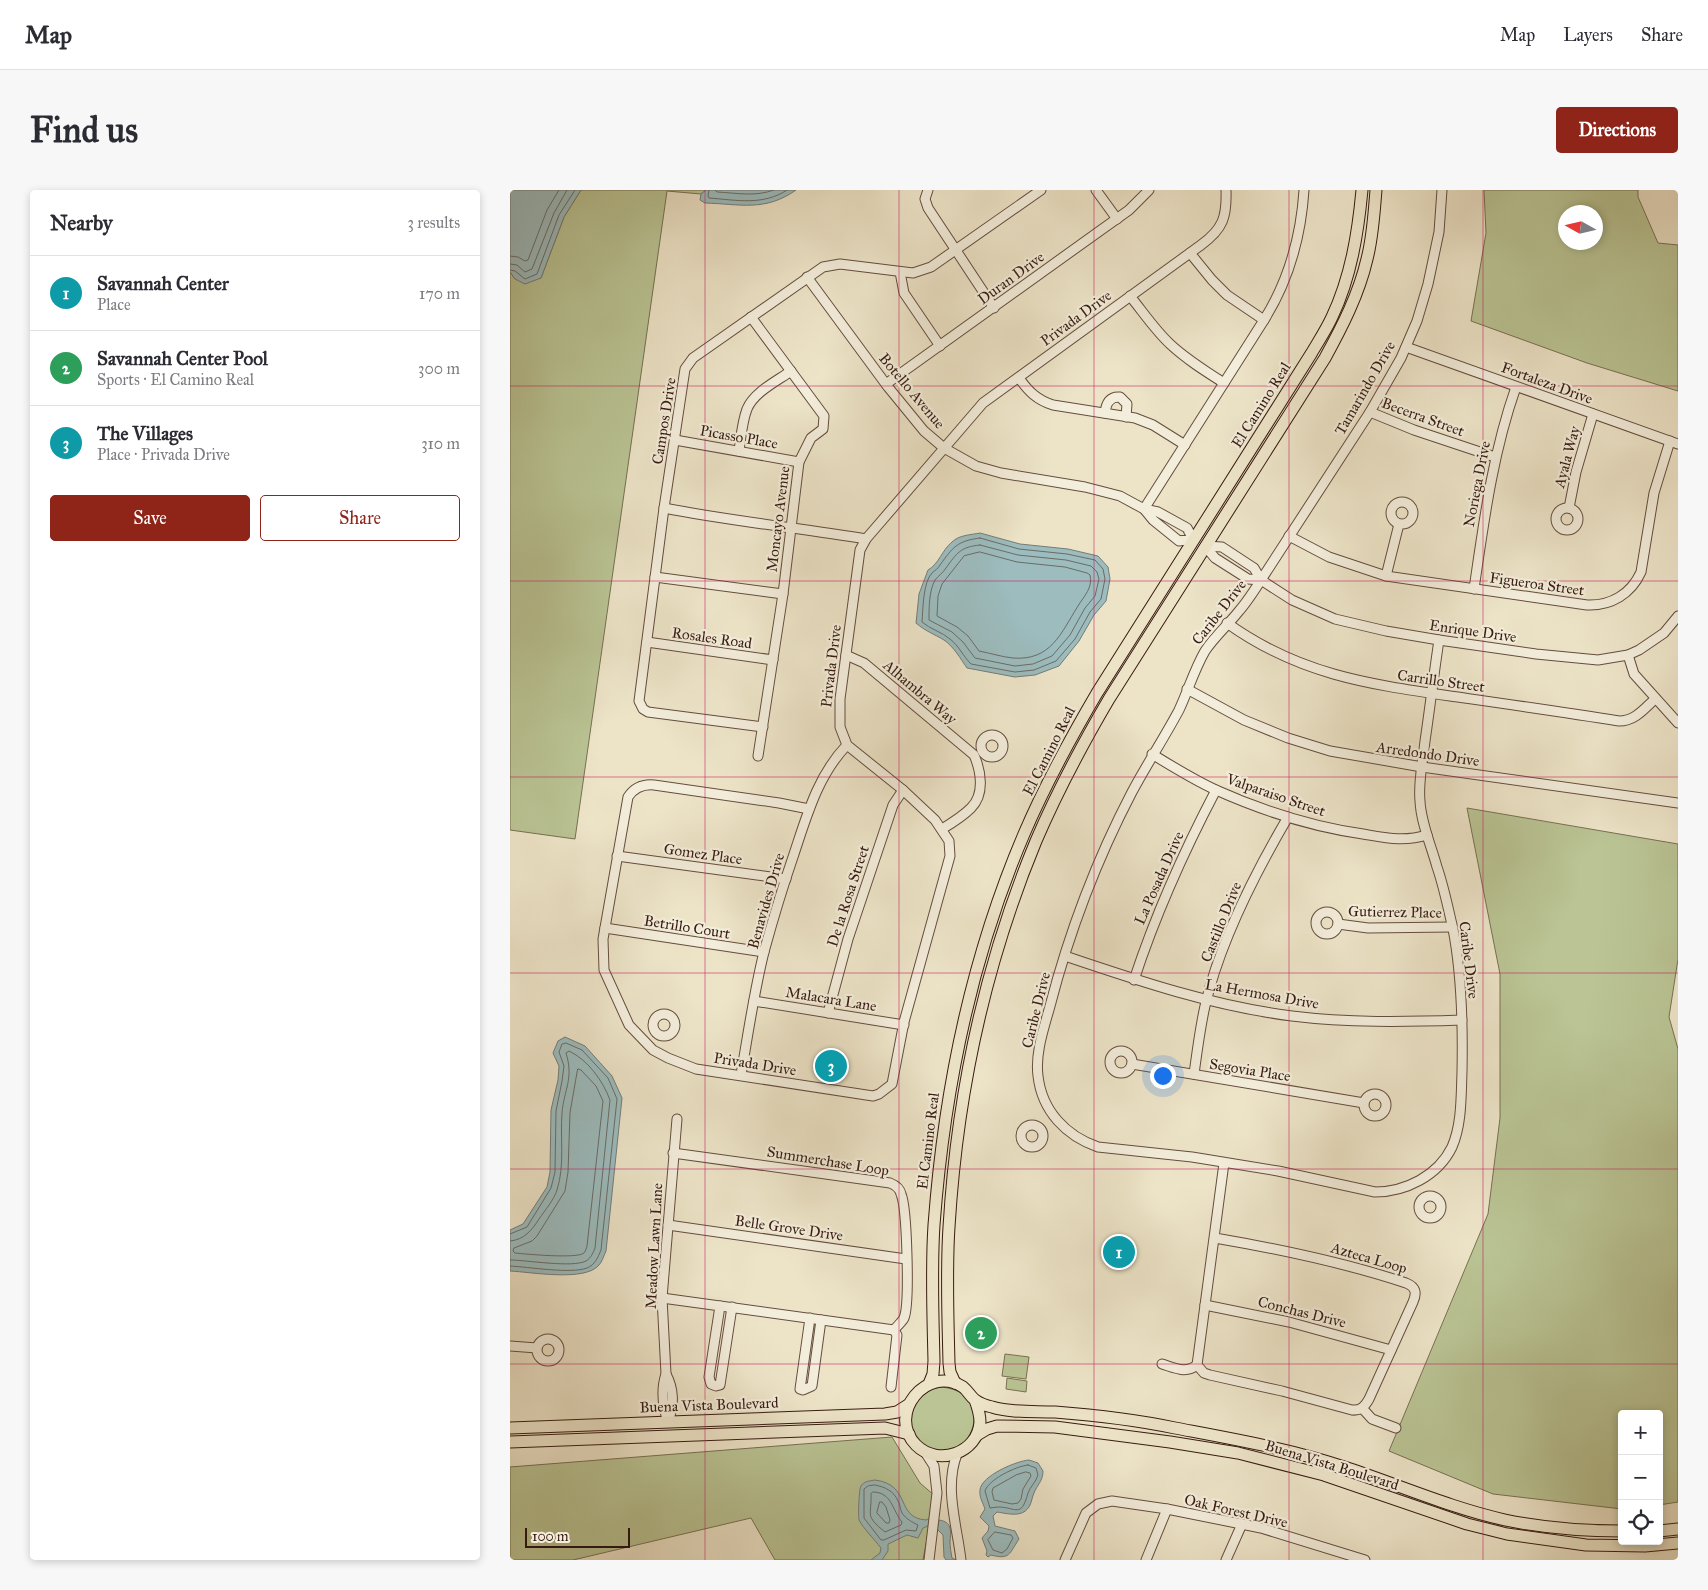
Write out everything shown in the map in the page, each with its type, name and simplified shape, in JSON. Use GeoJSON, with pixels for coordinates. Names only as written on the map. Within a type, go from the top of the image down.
{"type":"FeatureCollection","features":[{"type":"Feature","properties":{"kind":"main road","name":"El Camino Real"},"geometry":{"type":"LineString","coordinates":[[929,1384],[933,1374],[934,1361],[934,1226],[943,1131],[950,1085],[975,977],[1006,878],[1068,742],[1119,656],[1311,354],[1332,316],[1346,281],[1353,254],[1359,224],[1362,190]]}},
{"type":"Feature","properties":{"kind":"main road","name":"El Camino Real"},"geometry":{"type":"LineString","coordinates":[[955,1384],[950,1372],[949,1363],[948,1228],[957,1133],[964,1087],[987,985],[1020,881],[1044,823],[1083,744],[1108,699],[1326,358],[1345,322],[1367,259],[1376,190]]}},
{"type":"Feature","properties":{"kind":"main road"},"geometry":{"type":"LineString","coordinates":[[1193,539],[1206,546]]}},
{"type":"Feature","properties":{"kind":"main road"},"geometry":{"type":"LineString","coordinates":[[933,1287],[948,1287]]}},
{"type":"Feature","properties":{"kind":"main road"},"geometry":{"type":"LineString","coordinates":[[937,1382],[955,1384],[963,1387],[975,1400],[980,1412],[980,1424],[977,1435],[971,1444],[957,1454],[941,1456],[925,1452],[915,1444],[908,1434],[906,1424],[908,1405],[916,1393],[929,1384],[937,1382]]}},
{"type":"Feature","properties":{"kind":"main road","name":"Buena Vista Boulevard"},"geometry":{"type":"LineString","coordinates":[[975,1400],[999,1409],[1056,1412],[1162,1425],[1270,1447],[1345,1467],[1452,1505],[1504,1520],[1582,1531],[1618,1531]]}},
{"type":"Feature","properties":{"kind":"main road","name":"Buena Vista Boulevard"},"geometry":{"type":"LineString","coordinates":[[510,1428],[885,1414],[897,1412],[908,1405]]}},
{"type":"Feature","properties":{"kind":"main road"},"geometry":{"type":"LineString","coordinates":[[1055,1427],[1056,1412]]}},
{"type":"Feature","properties":{"kind":"main road"},"geometry":{"type":"LineString","coordinates":[[668,1422],[669,1436]]}},
{"type":"Feature","properties":{"kind":"main road","name":"Buena Vista Boulevard"},"geometry":{"type":"LineString","coordinates":[[977,1435],[997,1426],[1055,1427],[1170,1442],[1238,1453],[1324,1475],[1466,1524],[1507,1534],[1586,1545],[1645,1546],[1678,1543]]}},
{"type":"Feature","properties":{"kind":"main road","name":"Buena Vista Boulevard"},"geometry":{"type":"LineString","coordinates":[[510,1442],[885,1428],[908,1434]]}},
{"type":"Feature","properties":{"kind":"main road"},"geometry":{"type":"LineString","coordinates":[[1663,1531],[1678,1529]]}},
{"type":"Feature","properties":{"kind":"street"},"geometry":{"type":"LineString","coordinates":[[928,190],[924,199],[928,208],[994,308]]}},
{"type":"Feature","properties":{"kind":"street","name":"Campos Drive"},"geometry":{"type":"LineString","coordinates":[[762,727],[648,712],[643,709],[639,701],[664,508],[685,369],[693,358],[823,267],[840,264],[913,273],[931,267],[1041,190]]}},
{"type":"Feature","properties":{"kind":"street"},"geometry":{"type":"LineString","coordinates":[[1096,190],[1117,219]]}},
{"type":"Feature","properties":{"kind":"street","name":"Duran Drive"},"geometry":{"type":"LineString","coordinates":[[886,384],[1117,219],[1149,190]]}},
{"type":"Feature","properties":{"kind":"street","name":"Privada Drive"},"geometry":{"type":"LineString","coordinates":[[809,809],[647,784],[637,788],[628,797],[603,940],[604,970],[629,1024],[653,1050],[685,1066],[873,1096],[879,1094],[892,1084],[904,1025],[950,856],[950,841],[935,820],[903,790],[847,745],[841,732],[839,720],[840,699],[860,550],[866,539],[983,403],[1209,239],[1220,228],[1225,211],[1226,190]]}},
{"type":"Feature","properties":{"kind":"street"},"geometry":{"type":"LineString","coordinates":[[1144,509],[1264,320],[1280,290],[1294,254],[1301,219],[1304,190]]}},
{"type":"Feature","properties":{"kind":"street","name":"Tamarindo Drive"},"geometry":{"type":"LineString","coordinates":[[1261,580],[1370,412],[1395,370],[1406,347],[1423,304],[1428,284],[1439,232],[1442,190]]}},
{"type":"Feature","properties":{"kind":"street"},"geometry":{"type":"LineString","coordinates":[[1190,253],[1219,288],[1264,320]]}},
{"type":"Feature","properties":{"kind":"street"},"geometry":{"type":"LineString","coordinates":[[900,272],[904,293],[940,346]]}},
{"type":"Feature","properties":{"kind":"street","name":"Botello Avenue"},"geometry":{"type":"LineString","coordinates":[[807,277],[886,384],[924,431],[944,448],[976,466],[1001,473],[1108,492],[1120,496],[1144,509],[1158,512],[1187,528],[1193,539],[1179,541],[1153,520],[1144,509]]}},
{"type":"Feature","properties":{"kind":"street"},"geometry":{"type":"LineString","coordinates":[[1130,296],[1171,345],[1193,363],[1224,383]]}},
{"type":"Feature","properties":{"kind":"street","name":"Moncayo Avenue"},"geometry":{"type":"LineString","coordinates":[[751,317],[824,416],[825,422],[823,429],[812,438],[799,462],[783,594],[758,756]]}},
{"type":"Feature","properties":{"kind":"street","name":"Fortaleza Drive"},"geometry":{"type":"LineString","coordinates":[[1406,347],[1674,442]]}},
{"type":"Feature","properties":{"kind":"street"},"geometry":{"type":"LineString","coordinates":[[739,451],[747,409],[751,402],[756,396],[791,371]]}},
{"type":"Feature","properties":{"kind":"street"},"geometry":{"type":"LineString","coordinates":[[1019,378],[1034,395],[1043,401],[1145,421],[1185,445]]}},
{"type":"Feature","properties":{"kind":"street","name":"Noriega Drive"},"geometry":{"type":"LineString","coordinates":[[1474,589],[1495,457],[1507,411],[1516,387]]}},
{"type":"Feature","properties":{"kind":"street"},"geometry":{"type":"LineString","coordinates":[[1105,413],[1106,406],[1110,400],[1118,396],[1124,399],[1127,404],[1126,417]]}},
{"type":"Feature","properties":{"kind":"street","name":"Becerra Street"},"geometry":{"type":"LineString","coordinates":[[1370,412],[1414,430],[1495,457]]}},
{"type":"Feature","properties":{"kind":"street","name":"Ayala Way"},"geometry":{"type":"LineString","coordinates":[[1569,508],[1576,472],[1593,414]]}},
{"type":"Feature","properties":{"kind":"street","name":"Picasso Place"},"geometry":{"type":"LineString","coordinates":[[675,440],[799,462]]}},
{"type":"Feature","properties":{"kind":"street","name":"Figueroa Street"},"geometry":{"type":"LineString","coordinates":[[1289,536],[1329,557],[1386,576],[1587,605],[1603,604],[1620,598],[1633,586],[1641,572],[1656,485],[1674,442]]}},
{"type":"Feature","properties":{"kind":"street"},"geometry":{"type":"LineString","coordinates":[[664,508],[704,516],[791,526],[866,539]]}},
{"type":"Feature","properties":{"kind":"street"},"geometry":{"type":"LineString","coordinates":[[1386,576],[1399,524]]}},
{"type":"Feature","properties":{"kind":"street","name":"Enrique Drive"},"geometry":{"type":"LineString","coordinates":[[1206,546],[1215,558],[1248,579],[1261,580]]}},
{"type":"Feature","properties":{"kind":"street","name":"Enrique Drive"},"geometry":{"type":"LineString","coordinates":[[1206,546],[1222,546],[1254,568],[1261,580],[1292,600],[1335,618],[1386,631],[1439,640],[1589,660],[1613,659],[1628,655],[1653,641],[1664,633],[1678,616]]}},
{"type":"Feature","properties":{"kind":"street"},"geometry":{"type":"LineString","coordinates":[[655,577],[783,594]]}},
{"type":"Feature","properties":{"kind":"street","name":"Caribe Drive"},"geometry":{"type":"LineString","coordinates":[[1261,580],[1240,610],[1204,653],[1178,710],[1131,793],[1099,864],[1064,956],[1044,1029],[1038,1063],[1040,1089],[1045,1102],[1055,1118],[1073,1135],[1098,1147],[1192,1157],[1306,1176],[1374,1192],[1387,1192],[1415,1183],[1431,1173],[1443,1161],[1452,1147],[1456,1133],[1461,1094],[1462,1020],[1457,955],[1452,928],[1440,874],[1420,802],[1422,767],[1439,640]]}},
{"type":"Feature","properties":{"kind":"street","name":"Carrillo Street"},"geometry":{"type":"LineString","coordinates":[[1228,623],[1256,643],[1293,660],[1326,673],[1376,685],[1620,721],[1631,720],[1638,716],[1655,699]]}},
{"type":"Feature","properties":{"kind":"street","name":"Rosales Road"},"geometry":{"type":"LineString","coordinates":[[647,642],[773,660]]}},
{"type":"Feature","properties":{"kind":"street","name":"Alhambra Way"},"geometry":{"type":"LineString","coordinates":[[846,655],[864,664],[978,753],[980,776],[978,794],[971,808],[942,829]]}},
{"type":"Feature","properties":{"kind":"street"},"geometry":{"type":"LineString","coordinates":[[1628,655],[1634,674],[1678,723]]}},
{"type":"Feature","properties":{"kind":"street","name":"Arredondo Drive"},"geometry":{"type":"LineString","coordinates":[[1187,689],[1244,720],[1309,745],[1351,756],[1678,803]]}},
{"type":"Feature","properties":{"kind":"street","name":"Benavides Drive"},"geometry":{"type":"LineString","coordinates":[[741,1076],[764,952],[786,879],[809,809],[822,780],[847,745]]}},
{"type":"Feature","properties":{"kind":"street","name":"Valparaiso Street"},"geometry":{"type":"LineString","coordinates":[[1152,754],[1216,790],[1288,817],[1340,830],[1401,840],[1416,839],[1428,835]]}},
{"type":"Feature","properties":{"kind":"street","name":"De la Rosa Street"},"geometry":{"type":"LineString","coordinates":[[828,1013],[848,939],[878,849],[893,805],[903,790]]}},
{"type":"Feature","properties":{"kind":"street","name":"La Posada Drive"},"geometry":{"type":"LineString","coordinates":[[1134,980],[1146,944],[1176,871],[1216,790]]}},
{"type":"Feature","properties":{"kind":"street","name":"Castillo Drive"},"geometry":{"type":"LineString","coordinates":[[1194,1074],[1206,1000],[1224,946],[1268,852],[1288,817]]}},
{"type":"Feature","properties":{"kind":"street","name":"Gomez Place"},"geometry":{"type":"LineString","coordinates":[[618,856],[786,879]]}},
{"type":"Feature","properties":{"kind":"street","name":"Gutierrez Place"},"geometry":{"type":"LineString","coordinates":[[1338,924],[1368,928],[1452,928]]}},
{"type":"Feature","properties":{"kind":"street","name":"Betrillo Court"},"geometry":{"type":"LineString","coordinates":[[605,928],[764,952]]}},
{"type":"Feature","properties":{"kind":"street","name":"La Hermosa Drive"},"geometry":{"type":"LineString","coordinates":[[1064,956],[1134,980],[1206,1000],[1290,1016],[1336,1020],[1407,1022],[1462,1020]]}},
{"type":"Feature","properties":{"kind":"street","name":"Malacara Lane"},"geometry":{"type":"LineString","coordinates":[[754,1001],[904,1025]]}},
{"type":"Feature","properties":{"kind":"street"},"geometry":{"type":"LineString","coordinates":[[644,1040],[654,1031]]}},
{"type":"Feature","properties":{"kind":"street","name":"Segovia Place"},"geometry":{"type":"LineString","coordinates":[[1132,1064],[1364,1103]]}},
{"type":"Feature","properties":{"kind":"street"},"geometry":{"type":"LineString","coordinates":[[1042,1130],[1055,1118]]}},
{"type":"Feature","properties":{"kind":"street","name":"Meadow Lawn Lane"},"geometry":{"type":"LineString","coordinates":[[668,1422],[664,1410],[664,1382],[666,1374],[662,1298],[676,1119]]}},
{"type":"Feature","properties":{"kind":"street","name":"Summerchase Loop"},"geometry":{"type":"LineString","coordinates":[[673,1153],[895,1186],[901,1193],[908,1298],[904,1319],[894,1330]]}},
{"type":"Feature","properties":{"kind":"street"},"geometry":{"type":"LineString","coordinates":[[1224,1163],[1198,1365],[1204,1373],[1210,1375],[1282,1391],[1352,1410],[1362,1408],[1372,1419],[1396,1428]]}},
{"type":"Feature","properties":{"kind":"street"},"geometry":{"type":"LineString","coordinates":[[1415,1183],[1424,1198]]}},
{"type":"Feature","properties":{"kind":"street","name":"Belle Grove Drive"},"geometry":{"type":"LineString","coordinates":[[668,1225],[906,1259]]}},
{"type":"Feature","properties":{"kind":"street","name":"Azteca Loop"},"geometry":{"type":"LineString","coordinates":[[1215,1238],[1318,1258],[1365,1270],[1411,1285],[1415,1292],[1415,1297],[1369,1399],[1362,1408]]}},
{"type":"Feature","properties":{"kind":"street"},"geometry":{"type":"LineString","coordinates":[[662,1298],[894,1330],[897,1335],[891,1387]]}},
{"type":"Feature","properties":{"kind":"street","name":"Conchas Drive"},"geometry":{"type":"LineString","coordinates":[[1205,1305],[1289,1322],[1391,1350]]}},
{"type":"Feature","properties":{"kind":"street"},"geometry":{"type":"LineString","coordinates":[[720,1306],[709,1377],[711,1384],[716,1386],[720,1385],[732,1308]]}},
{"type":"Feature","properties":{"kind":"street"},"geometry":{"type":"LineString","coordinates":[[810,1318],[800,1389],[803,1390],[812,1386],[821,1320]]}},
{"type":"Feature","properties":{"kind":"street"},"geometry":{"type":"LineString","coordinates":[[510,1346],[537,1348]]}},
{"type":"Feature","properties":{"kind":"street"},"geometry":{"type":"LineString","coordinates":[[1162,1364],[1185,1371],[1198,1365]]}},
{"type":"Feature","properties":{"kind":"street"},"geometry":{"type":"LineString","coordinates":[[925,1452],[936,1472],[937,1493],[936,1516],[931,1536],[929,1560]]}},
{"type":"Feature","properties":{"kind":"street"},"geometry":{"type":"LineString","coordinates":[[957,1454],[952,1471],[951,1487],[961,1559]]}},
{"type":"Feature","properties":{"kind":"street","name":"Oak Forest Drive"},"geometry":{"type":"LineString","coordinates":[[1065,1560],[1086,1513],[1098,1504],[1112,1501],[1167,1509],[1261,1528],[1365,1560]]}},
{"type":"Feature","properties":{"kind":"street"},"geometry":{"type":"LineString","coordinates":[[1146,1560],[1167,1509]]}},
{"type":"Feature","properties":{"kind":"street"},"geometry":{"type":"LineString","coordinates":[[1226,1560],[1242,1524]]}},
{"type":"Feature","properties":{"kind":"green space"},"geometry":{"type":"Polygon","coordinates":[[[581,190],[706,190],[701,194],[667,191],[575,839],[510,830],[510,272],[515,279],[541,278],[564,217],[581,190]]]}},
{"type":"Feature","properties":{"kind":"green space"},"geometry":{"type":"Polygon","coordinates":[[[1484,190],[1638,190],[1638,197],[1658,243],[1678,245],[1678,391],[1587,363],[1471,321],[1486,233],[1484,190]]]}},
{"type":"Feature","properties":{"kind":"green space"},"geometry":{"type":"Polygon","coordinates":[[[1467,808],[1678,844],[1678,959],[1669,1017],[1678,1049],[1678,1502],[1663,1504],[1663,1410],[1618,1410],[1618,1509],[1493,1494],[1389,1451],[1488,1214],[1500,1118],[1500,974],[1467,808]]]}},
{"type":"Feature","properties":{"kind":"green space"},"geometry":{"type":"Polygon","coordinates":[[[1005,1354],[1029,1357],[1026,1379],[1002,1376],[1005,1354]]]}},
{"type":"Feature","properties":{"kind":"green space"},"geometry":{"type":"Polygon","coordinates":[[[1007,1378],[1027,1381],[1026,1392],[1006,1389],[1007,1378]]]}},
{"type":"Feature","properties":{"kind":"green space"},"geometry":{"type":"Polygon","coordinates":[[[940,1387],[958,1392],[970,1401],[974,1414],[973,1427],[967,1439],[957,1448],[944,1452],[929,1448],[922,1443],[914,1435],[911,1424],[912,1410],[920,1398],[940,1387]]]}},
{"type":"Feature","properties":{"kind":"green space"},"geometry":{"type":"Polygon","coordinates":[[[892,1437],[920,1483],[935,1496],[923,1560],[775,1560],[751,1518],[573,1560],[510,1560],[510,1467],[892,1437]]]}},
{"type":"Feature","properties":{"kind":"water"},"geometry":{"type":"Polygon","coordinates":[[[510,190],[581,190],[564,217],[541,278],[525,284],[515,279],[510,272],[510,190]]]}},
{"type":"Feature","properties":{"kind":"water"},"geometry":{"type":"Polygon","coordinates":[[[706,190],[796,190],[785,197],[763,204],[741,205],[705,203],[700,200],[701,194],[706,190]]]}},
{"type":"Feature","properties":{"kind":"water"},"geometry":{"type":"Polygon","coordinates":[[[980,533],[1020,544],[1068,549],[1098,556],[1108,567],[1110,579],[1106,601],[1094,615],[1079,641],[1059,666],[1035,675],[1015,677],[967,668],[948,643],[916,623],[919,594],[928,570],[955,540],[980,533]]]}},
{"type":"Feature","properties":{"kind":"water"},"geometry":{"type":"Polygon","coordinates":[[[565,1037],[585,1046],[612,1076],[622,1098],[606,1251],[599,1265],[592,1270],[582,1273],[557,1275],[510,1271],[510,1230],[523,1224],[547,1187],[550,1172],[551,1110],[558,1080],[559,1066],[553,1053],[558,1041],[565,1037]]]}},
{"type":"Feature","properties":{"kind":"water"},"geometry":{"type":"Polygon","coordinates":[[[971,1321],[993,1324],[991,1344],[968,1341],[971,1321]]]}},
{"type":"Feature","properties":{"kind":"water"},"geometry":{"type":"Polygon","coordinates":[[[1029,1460],[1038,1463],[1043,1471],[1042,1478],[1030,1505],[1024,1512],[1011,1514],[997,1512],[993,1516],[995,1526],[1015,1531],[1019,1539],[1011,1552],[1006,1556],[991,1555],[988,1557],[982,1538],[988,1531],[989,1526],[980,1517],[985,1509],[980,1495],[982,1485],[1000,1470],[1029,1460]]]}},
{"type":"Feature","properties":{"kind":"water"},"geometry":{"type":"Polygon","coordinates":[[[875,1480],[887,1483],[894,1488],[910,1514],[916,1518],[926,1520],[930,1518],[928,1526],[923,1528],[918,1538],[907,1535],[888,1544],[888,1551],[882,1560],[871,1560],[880,1553],[881,1548],[859,1520],[860,1488],[865,1482],[875,1480]]]}},
{"type":"Feature","properties":{"kind":"water"},"geometry":{"type":"Polygon","coordinates":[[[939,1520],[950,1527],[952,1558],[956,1560],[946,1560],[944,1557],[943,1535],[937,1529],[939,1520]]]}},
{"type":"Feature","properties":{"kind":"place","name":"The Villages"},"geometry":{"type":"Point","coordinates":[831,1066]}},
{"type":"Feature","properties":{"kind":"place","name":"Savannah Center"},"geometry":{"type":"Point","coordinates":[1119,1252]}},
{"type":"Feature","properties":{"kind":"place","name":"Savannah Center Pool"},"geometry":{"type":"Point","coordinates":[981,1333]}}]}
